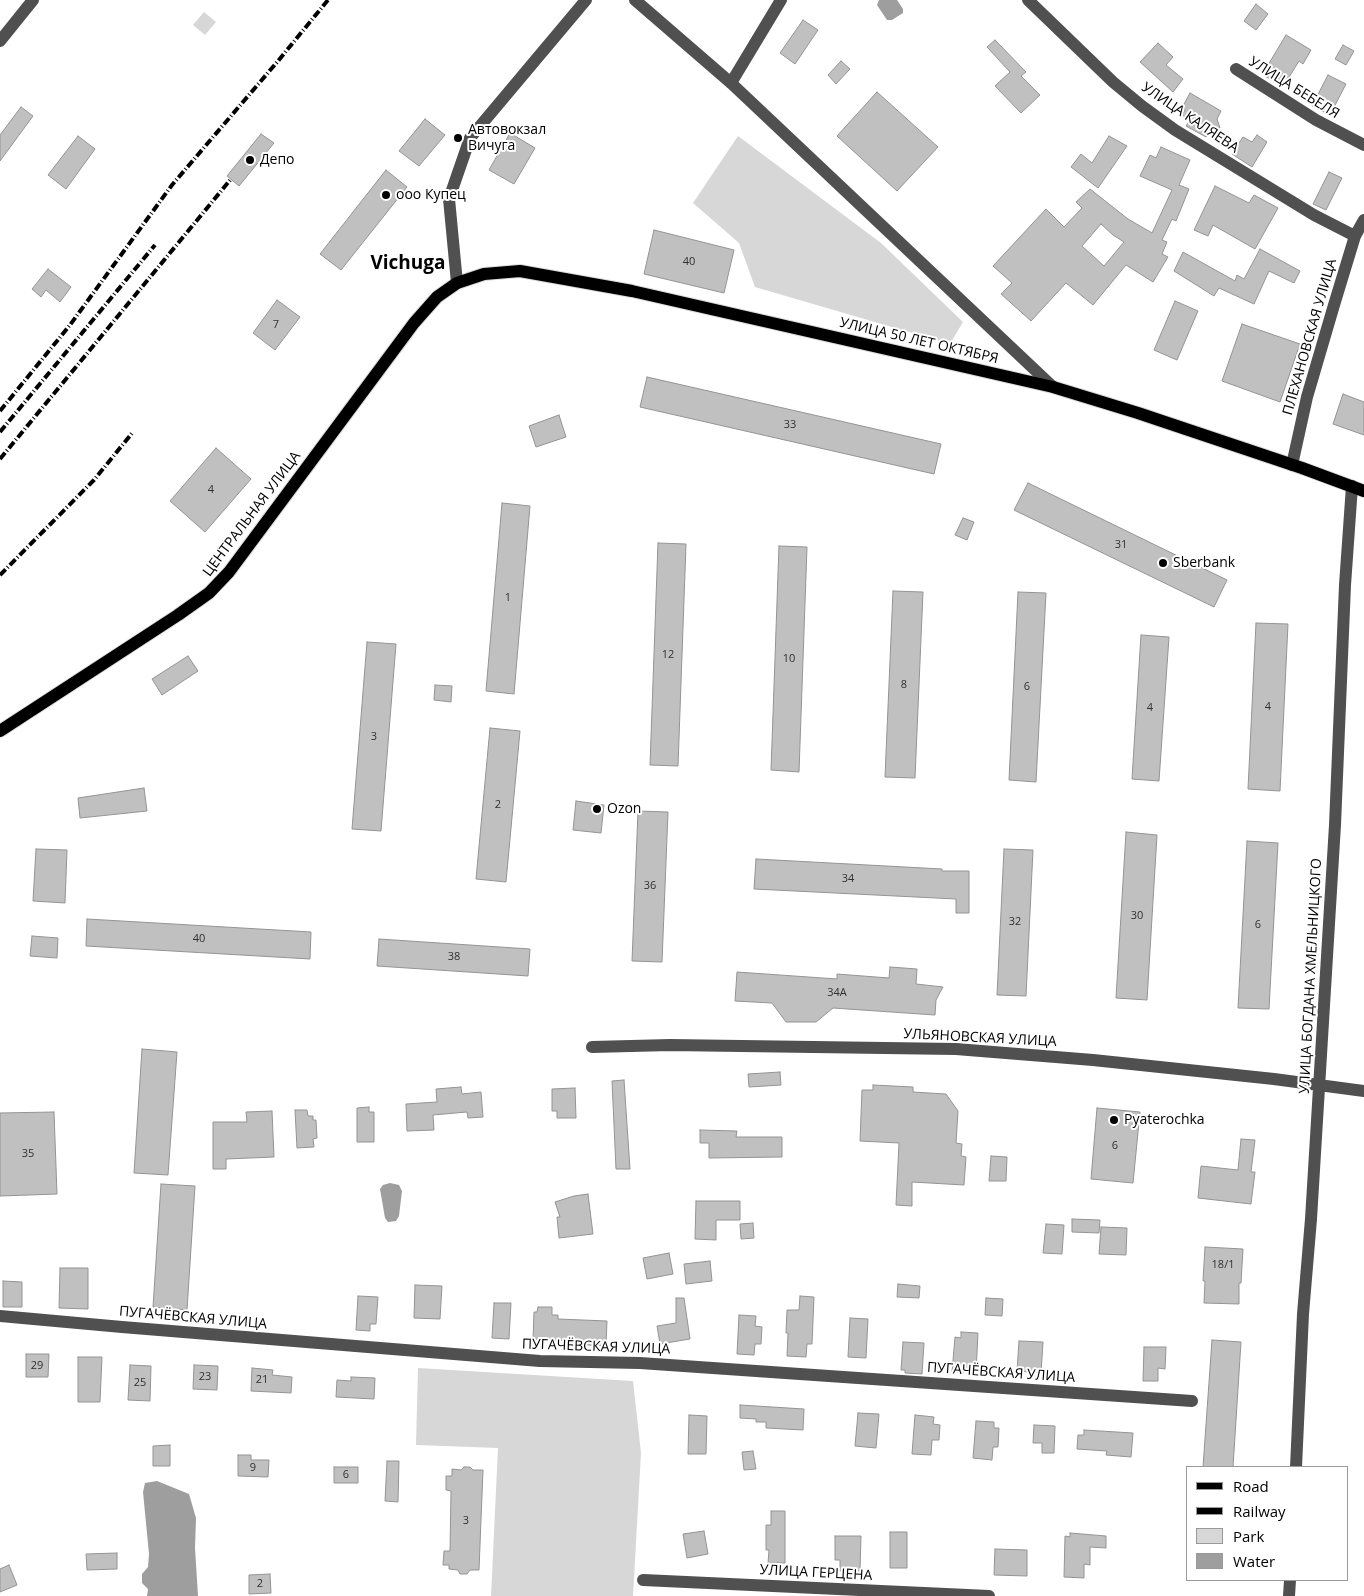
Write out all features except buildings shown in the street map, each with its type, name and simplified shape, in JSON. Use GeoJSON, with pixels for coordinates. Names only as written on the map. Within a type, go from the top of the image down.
{"type":"FeatureCollection","features":[{"type":"Feature","properties":{"kind":"main road","name":"УЛИЦА 50 ЛЕТ ОКТЯБРЯ"},"geometry":{"type":"LineString","coordinates":[[457,283],[484,274],[520,271],[632,292],[1052,387],[1138,413],[1364,491]]}},
{"type":"Feature","properties":{"kind":"main road","name":"ЦЕНТРАЛЬНАЯ УЛИЦА"},"geometry":{"type":"LineString","coordinates":[[0,731],[210,593],[229,572],[414,323],[437,297],[457,283]]}},
{"type":"Feature","properties":{"kind":"street"},"geometry":{"type":"LineString","coordinates":[[0,40],[33,0]]}},
{"type":"Feature","properties":{"kind":"street"},"geometry":{"type":"LineString","coordinates":[[457,283],[450,199],[470,138],[586,0]]}},
{"type":"Feature","properties":{"kind":"street"},"geometry":{"type":"LineString","coordinates":[[635,0],[730,83],[1052,387]]}},
{"type":"Feature","properties":{"kind":"street"},"geometry":{"type":"LineString","coordinates":[[730,83],[781,0]]}},
{"type":"Feature","properties":{"kind":"street","name":"УЛИЦА КАЛЯЕВА"},"geometry":{"type":"LineString","coordinates":[[1028,0],[1113,82],[1175,130],[1314,215],[1355,236]]}},
{"type":"Feature","properties":{"kind":"street","name":"УЛИЦА БЕБЕЛЯ"},"geometry":{"type":"LineString","coordinates":[[1236,70],[1316,120],[1364,146]]}},
{"type":"Feature","properties":{"kind":"street","name":"ПЛЕХАНОВСКАЯ УЛИЦА"},"geometry":{"type":"LineString","coordinates":[[1292,465],[1307,397],[1355,236],[1364,220]]}},
{"type":"Feature","properties":{"kind":"street","name":"УЛИЦА БОГДАНА ХМЕЛЬНИЦКОГО"},"geometry":{"type":"LineString","coordinates":[[1296,1466],[1303,1314],[1311,1219],[1335,825],[1345,585],[1352,486]]}},
{"type":"Feature","properties":{"kind":"street","name":"УЛЬЯНОВСКАЯ УЛИЦА"},"geometry":{"type":"LineString","coordinates":[[592,1047],[670,1045],[956,1049],[1093,1060],[1274,1079],[1364,1091]]}},
{"type":"Feature","properties":{"kind":"street","name":"ПУГАЧЁВСКАЯ УЛИЦА"},"geometry":{"type":"LineString","coordinates":[[0,1316],[540,1361],[640,1363],[1192,1402]]}},
{"type":"Feature","properties":{"kind":"street","name":"УЛИЦА ГЕРЦЕНА"},"geometry":{"type":"LineString","coordinates":[[643,1580],[989,1596]]}},
{"type":"Feature","properties":{"kind":"street"},"geometry":{"type":"LineString","coordinates":[[1289,1596],[1290,1581]]}},
{"type":"Feature","properties":{"kind":"green space"},"geometry":{"type":"Polygon","coordinates":[[[204,12],[216,22],[205,35],[193,25],[204,12]]]}},
{"type":"Feature","properties":{"kind":"green space"},"geometry":{"type":"Polygon","coordinates":[[[738,136],[881,243],[963,322],[950,344],[755,287],[739,243],[693,203],[738,136]]]}},
{"type":"Feature","properties":{"kind":"green space"},"geometry":{"type":"Polygon","coordinates":[[[418,1368],[633,1381],[641,1453],[633,1596],[491,1596],[498,1448],[416,1445],[418,1368]]]}},
{"type":"Feature","properties":{"kind":"water"},"geometry":{"type":"Polygon","coordinates":[[[879,0],[897,0],[903,9],[903,13],[892,20],[887,20],[877,5],[879,0]]]}},
{"type":"Feature","properties":{"kind":"water"},"geometry":{"type":"Polygon","coordinates":[[[390,1183],[399,1185],[402,1191],[399,1216],[396,1221],[388,1222],[385,1218],[380,1189],[383,1185],[390,1183]]]}},
{"type":"Feature","properties":{"kind":"water"},"geometry":{"type":"Polygon","coordinates":[[[157,1481],[189,1494],[196,1518],[195,1548],[198,1596],[147,1596],[148,1589],[142,1583],[142,1574],[148,1567],[149,1554],[143,1492],[145,1483],[157,1481]]]}},
{"type":"Feature","properties":{"kind":"railway"},"geometry":{"type":"LineString","coordinates":[[0,411],[70,325],[172,185],[328,0]]}},
{"type":"Feature","properties":{"kind":"railway"},"geometry":{"type":"LineString","coordinates":[[0,459],[231,179]]}},
{"type":"Feature","properties":{"kind":"railway"},"geometry":{"type":"LineString","coordinates":[[0,432],[155,245]]}},
{"type":"Feature","properties":{"kind":"railway"},"geometry":{"type":"LineString","coordinates":[[0,575],[94,480],[133,432]]}},
{"type":"Feature","properties":{"kind":"place","name":"Автовокзал Вичуга"},"geometry":{"type":"Point","coordinates":[458,138]}},
{"type":"Feature","properties":{"kind":"place","name":"Депо"},"geometry":{"type":"Point","coordinates":[250,160]}},
{"type":"Feature","properties":{"kind":"place","name":"ооо Купец"},"geometry":{"type":"Point","coordinates":[386,195]}},
{"type":"Feature","properties":{"kind":"place","name":"Sberbank"},"geometry":{"type":"Point","coordinates":[1163,563]}},
{"type":"Feature","properties":{"kind":"place","name":"Ozon"},"geometry":{"type":"Point","coordinates":[597,809]}},
{"type":"Feature","properties":{"kind":"place","name":"Pyaterochka"},"geometry":{"type":"Point","coordinates":[1114,1120]}},
{"type":"Feature","properties":{"kind":"district","name":"Vichuga"},"geometry":{"type":"Point","coordinates":[408,264]}}]}
